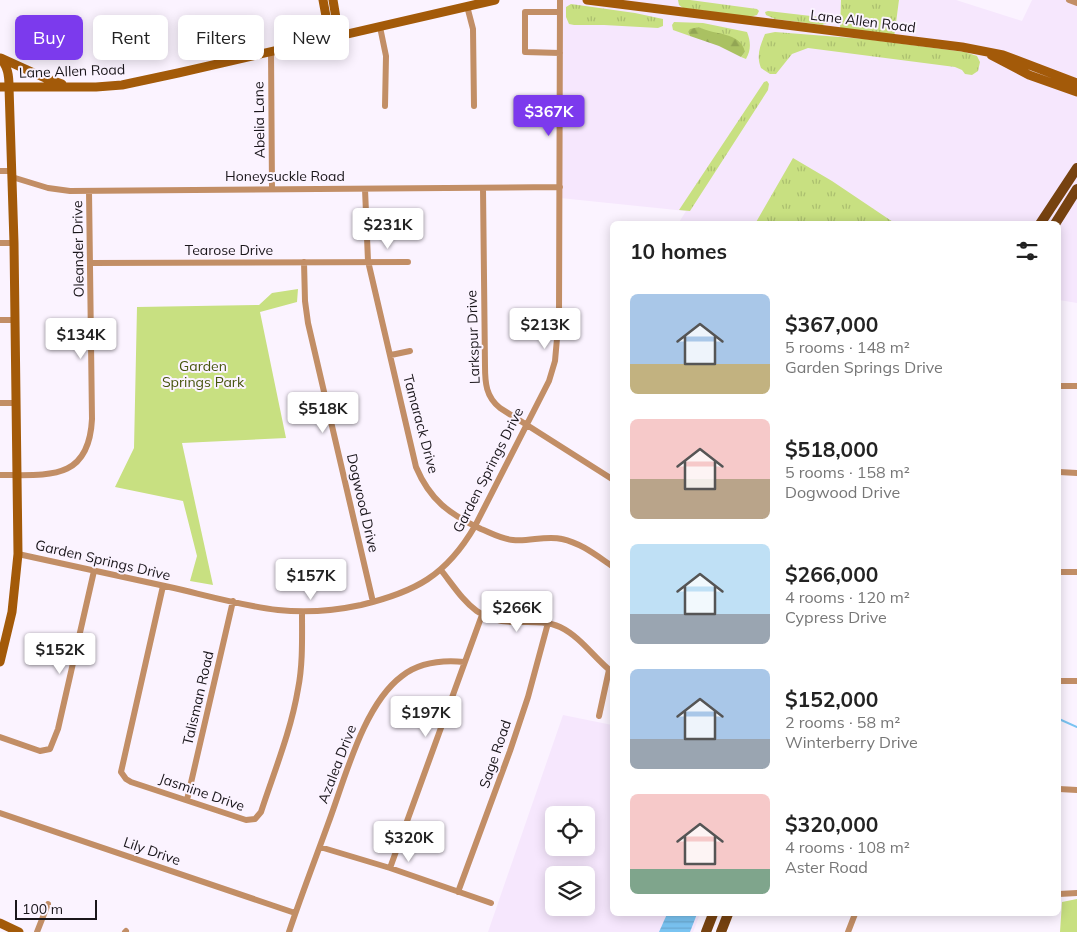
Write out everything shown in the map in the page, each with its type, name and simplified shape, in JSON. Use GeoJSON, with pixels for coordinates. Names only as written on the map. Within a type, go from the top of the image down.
{"type":"FeatureCollection","features":[{"type":"Feature","properties":{"kind":"main road"},"geometry":{"type":"LineString","coordinates":[[323,0],[326,15]]}},
{"type":"Feature","properties":{"kind":"main road"},"geometry":{"type":"LineString","coordinates":[[334,0],[336,15]]}},
{"type":"Feature","properties":{"kind":"main road","name":"Lane Allen Road"},"geometry":{"type":"LineString","coordinates":[[349,34],[495,0]]}},
{"type":"Feature","properties":{"kind":"main road","name":"Lane Allen Road"},"geometry":{"type":"LineString","coordinates":[[587,0],[962,47],[1003,56],[1077,83]]}},
{"type":"Feature","properties":{"kind":"main road","name":"Lane Allen Road"},"geometry":{"type":"LineString","coordinates":[[5,87],[122,85],[274,51]]}},
{"type":"Feature","properties":{"kind":"main road","name":"Lane Allen Road"},"geometry":{"type":"LineString","coordinates":[[987,53],[1029,74],[1077,92]]}},
{"type":"Feature","properties":{"kind":"main road"},"geometry":{"type":"LineString","coordinates":[[0,58],[70,87]]}},
{"type":"Feature","properties":{"kind":"main road"},"geometry":{"type":"LineString","coordinates":[[0,58],[8,70],[5,87],[12,174],[18,554],[12,612],[0,661]]}},
{"type":"Feature","properties":{"kind":"main road"},"geometry":{"type":"LineString","coordinates":[[1042,221],[1077,168]]}},
{"type":"Feature","properties":{"kind":"main road"},"geometry":{"type":"LineString","coordinates":[[1056,221],[1077,189]]}},
{"type":"Feature","properties":{"kind":"main road"},"geometry":{"type":"LineString","coordinates":[[706,932],[712,916]]}},
{"type":"Feature","properties":{"kind":"main road"},"geometry":{"type":"LineString","coordinates":[[721,932],[727,916]]}},
{"type":"Feature","properties":{"kind":"main road"},"geometry":{"type":"LineString","coordinates":[[0,923],[19,932]]}},
{"type":"Feature","properties":{"kind":"street","name":"Garden Springs Drive"},"geometry":{"type":"LineString","coordinates":[[18,554],[275,610],[302,612],[332,610],[373,602],[408,591],[441,570],[462,547],[475,526],[548,381],[554,361],[559,325],[560,0]]}},
{"type":"Feature","properties":{"kind":"street"},"geometry":{"type":"LineString","coordinates":[[1068,0],[1077,3]]}},
{"type":"Feature","properties":{"kind":"street"},"geometry":{"type":"LineString","coordinates":[[466,6],[473,30],[474,106]]}},
{"type":"Feature","properties":{"kind":"street"},"geometry":{"type":"LineString","coordinates":[[560,12],[525,12],[525,52],[560,53]]}},
{"type":"Feature","properties":{"kind":"street"},"geometry":{"type":"LineString","coordinates":[[380,27],[386,56],[385,106]]}},
{"type":"Feature","properties":{"kind":"street","name":"Abelia Lane"},"geometry":{"type":"LineString","coordinates":[[271,52],[272,189]]}},
{"type":"Feature","properties":{"kind":"street","name":"Honeysuckle Road"},"geometry":{"type":"LineString","coordinates":[[0,171],[48,188],[89,191],[560,187]]}},
{"type":"Feature","properties":{"kind":"street","name":"Tamarack Drive"},"geometry":{"type":"LineString","coordinates":[[365,188],[368,260],[413,456],[421,479],[443,508],[475,526],[513,540],[562,539],[583,547],[610,565]]}},
{"type":"Feature","properties":{"kind":"street","name":"Larkspur Drive"},"geometry":{"type":"LineString","coordinates":[[483,188],[486,389],[494,403],[610,478]]}},
{"type":"Feature","properties":{"kind":"street","name":"Oleander Drive"},"geometry":{"type":"LineString","coordinates":[[0,475],[57,473],[66,469],[82,455],[90,442],[92,419],[89,191]]}},
{"type":"Feature","properties":{"kind":"street"},"geometry":{"type":"LineString","coordinates":[[0,243],[14,243]]}},
{"type":"Feature","properties":{"kind":"street","name":"Tearose Drive"},"geometry":{"type":"LineString","coordinates":[[90,263],[368,260],[408,262]]}},
{"type":"Feature","properties":{"kind":"street","name":"Dogwood Drive"},"geometry":{"type":"LineString","coordinates":[[304,262],[305,301],[308,323],[373,602]]}},
{"type":"Feature","properties":{"kind":"street"},"geometry":{"type":"LineString","coordinates":[[0,320],[14,320]]}},
{"type":"Feature","properties":{"kind":"street"},"geometry":{"type":"LineString","coordinates":[[391,355],[410,351]]}},
{"type":"Feature","properties":{"kind":"street"},"geometry":{"type":"LineString","coordinates":[[1061,386],[1077,386]]}},
{"type":"Feature","properties":{"kind":"street"},"geometry":{"type":"LineString","coordinates":[[0,403],[16,403]]}},
{"type":"Feature","properties":{"kind":"street"},"geometry":{"type":"LineString","coordinates":[[1061,472],[1077,473]]}},
{"type":"Feature","properties":{"kind":"street"},"geometry":{"type":"LineString","coordinates":[[441,570],[463,598],[482,615],[502,622],[534,621],[561,627],[610,670]]}},
{"type":"Feature","properties":{"kind":"street"},"geometry":{"type":"LineString","coordinates":[[0,737],[44,751],[50,749],[53,745],[61,718],[94,571]]}},
{"type":"Feature","properties":{"kind":"street"},"geometry":{"type":"LineString","coordinates":[[1061,572],[1077,572]]}},
{"type":"Feature","properties":{"kind":"street","name":"Jasmine Drive"},"geometry":{"type":"LineString","coordinates":[[163,586],[121,772],[131,782],[246,820],[255,819],[259,816],[296,699],[301,670],[302,612]]}},
{"type":"Feature","properties":{"kind":"street","name":"Talisman Road"},"geometry":{"type":"LineString","coordinates":[[187,800],[233,601]]}},
{"type":"Feature","properties":{"kind":"street"},"geometry":{"type":"LineString","coordinates":[[390,868],[482,615]]}},
{"type":"Feature","properties":{"kind":"street","name":"Sage Road"},"geometry":{"type":"LineString","coordinates":[[458,892],[510,751],[528,697],[548,623]]}},
{"type":"Feature","properties":{"kind":"street","name":"Azalea Drive"},"geometry":{"type":"LineString","coordinates":[[289,932],[370,715],[385,693],[402,676],[417,668],[436,662],[464,662]]}},
{"type":"Feature","properties":{"kind":"street"},"geometry":{"type":"LineString","coordinates":[[599,716],[610,675]]}},
{"type":"Feature","properties":{"kind":"street"},"geometry":{"type":"LineString","coordinates":[[1061,681],[1077,681]]}},
{"type":"Feature","properties":{"kind":"street"},"geometry":{"type":"LineString","coordinates":[[1061,789],[1077,790]]}},
{"type":"Feature","properties":{"kind":"street","name":"Lily Drive"},"geometry":{"type":"LineString","coordinates":[[0,813],[295,913]]}},
{"type":"Feature","properties":{"kind":"street"},"geometry":{"type":"LineString","coordinates":[[320,847],[390,868],[491,903]]}},
{"type":"Feature","properties":{"kind":"street"},"geometry":{"type":"LineString","coordinates":[[1061,894],[1077,893]]}},
{"type":"Feature","properties":{"kind":"street"},"geometry":{"type":"LineString","coordinates":[[37,932],[48,904]]}},
{"type":"Feature","properties":{"kind":"street"},"geometry":{"type":"LineString","coordinates":[[848,932],[854,916]]}},
{"type":"Feature","properties":{"kind":"shaded area"},"geometry":{"type":"Polygon","coordinates":[[[560,0],[841,0],[840,32],[894,37],[899,0],[956,0],[1022,21],[1032,0],[1077,0],[1077,303],[1061,300],[1061,221],[680,221],[686,211],[560,198],[560,0]]]}},
{"type":"Feature","properties":{"kind":"shaded area"},"geometry":{"type":"Polygon","coordinates":[[[563,715],[610,725],[610,916],[699,916],[693,932],[488,932],[563,715]]]}},
{"type":"Feature","properties":{"kind":"green space"},"geometry":{"type":"Polygon","coordinates":[[[678,0],[757,9],[759,11],[757,15],[750,17],[683,8],[679,5],[678,0]]]}},
{"type":"Feature","properties":{"kind":"green space"},"geometry":{"type":"Polygon","coordinates":[[[841,0],[899,0],[894,38],[840,32],[841,0]]]}},
{"type":"Feature","properties":{"kind":"green space"},"geometry":{"type":"Polygon","coordinates":[[[571,4],[663,19],[663,26],[658,28],[569,24],[566,17],[566,7],[571,4]]]}},
{"type":"Feature","properties":{"kind":"green space"},"geometry":{"type":"Polygon","coordinates":[[[765,12],[828,18],[830,22],[822,25],[775,19],[766,15],[765,12]]]}},
{"type":"Feature","properties":{"kind":"green space"},"geometry":{"type":"Polygon","coordinates":[[[674,22],[703,23],[747,32],[750,46],[748,56],[746,59],[741,57],[745,52],[718,34],[707,32],[699,27],[688,32],[690,36],[673,30],[672,25],[674,22]]]}},
{"type":"Feature","properties":{"kind":"green space"},"geometry":{"type":"Polygon","coordinates":[[[699,27],[732,37],[742,45],[745,52],[741,57],[719,46],[690,36],[688,32],[690,29],[699,27]]]}},
{"type":"Feature","properties":{"kind":"green space"},"geometry":{"type":"Polygon","coordinates":[[[775,32],[865,39],[965,52],[977,56],[980,62],[978,71],[972,75],[965,74],[962,70],[955,67],[808,48],[792,54],[776,74],[770,74],[761,68],[759,55],[765,34],[775,32]]]}},
{"type":"Feature","properties":{"kind":"green space"},"geometry":{"type":"Polygon","coordinates":[[[767,81],[769,84],[768,90],[690,211],[679,210],[764,82],[767,81]]]}},
{"type":"Feature","properties":{"kind":"green space"},"geometry":{"type":"Polygon","coordinates":[[[793,158],[832,181],[892,221],[757,221],[793,158]]]}},
{"type":"Feature","properties":{"kind":"green space","name":"Garden Springs Park"},"geometry":{"type":"Polygon","coordinates":[[[298,289],[297,302],[260,312],[286,438],[182,443],[213,585],[190,581],[197,556],[183,501],[115,487],[134,448],[137,307],[259,305],[272,293],[298,289]]]}},
{"type":"Feature","properties":{"kind":"green space"},"geometry":{"type":"Polygon","coordinates":[[[1077,899],[1077,932],[1060,932],[1062,902],[1077,899]]]}},
{"type":"Feature","properties":{"kind":"water"},"geometry":{"type":"Polygon","coordinates":[[[666,916],[696,916],[690,932],[659,932],[666,916]]]}},
{"type":"Feature","properties":{"kind":"waterway"},"geometry":{"type":"LineString","coordinates":[[1061,720],[1077,727]]}}]}
